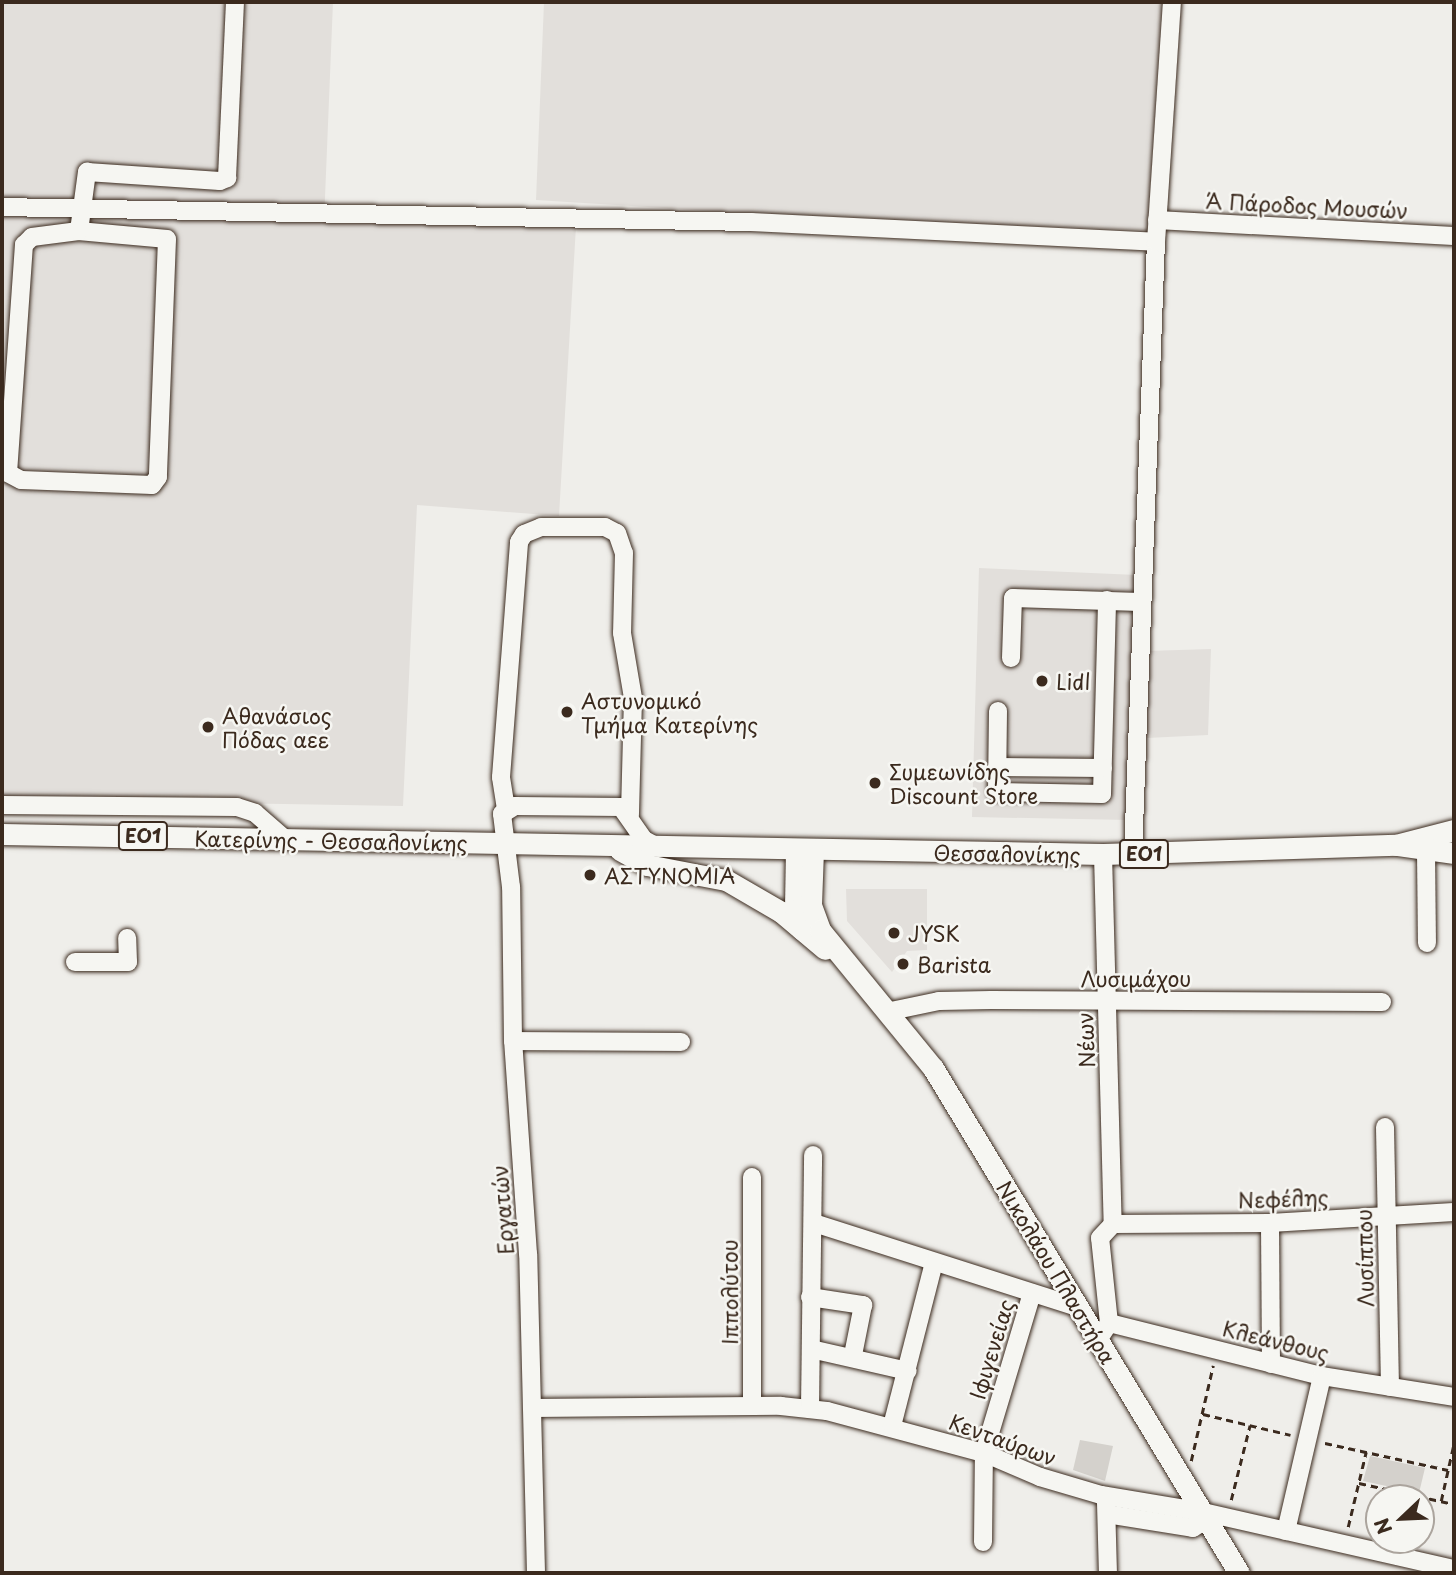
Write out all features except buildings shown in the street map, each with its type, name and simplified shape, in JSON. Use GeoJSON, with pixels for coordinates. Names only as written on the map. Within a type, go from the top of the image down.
{"type":"FeatureCollection","features":[{"type":"Feature","properties":{"kind":"main road","name":"Θεσσαλονίκης"},"geometry":{"type":"LineString","coordinates":[[618,848],[1133,854],[1396,845],[1454,830]]}},
{"type":"Feature","properties":{"kind":"main road","name":"Κατερίνης - Θεσσαλονίκης"},"geometry":{"type":"LineString","coordinates":[[2,834],[618,848]]}},
{"type":"Feature","properties":{"kind":"main road","name":"Θεσσαλονίκης"},"geometry":{"type":"LineString","coordinates":[[1396,845],[1454,853]]}},
{"type":"Feature","properties":{"kind":"main road","name":"Νικολάου Πλαστήρα"},"geometry":{"type":"LineString","coordinates":[[618,848],[647,865],[726,880],[764,900],[862,979]]}},
{"type":"Feature","properties":{"kind":"main road","name":"Νικολάου Πλαστήρα"},"geometry":{"type":"LineString","coordinates":[[804,850],[811,911],[825,937],[891,1011],[933,1068],[1078,1307],[1104,1331],[1177,1471],[1212,1516],[1239,1573]]}},
{"type":"Feature","properties":{"kind":"main road"},"geometry":{"type":"LineString","coordinates":[[801,929],[795,910],[804,850]]}},
{"type":"Feature","properties":{"kind":"street"},"geometry":{"type":"LineString","coordinates":[[79,231],[87,172],[220,181],[227,177],[235,2]]}},
{"type":"Feature","properties":{"kind":"street"},"geometry":{"type":"LineString","coordinates":[[1133,854],[1140,602],[1157,220],[1172,2]]}},
{"type":"Feature","properties":{"kind":"street"},"geometry":{"type":"LineString","coordinates":[[2,207],[751,222],[1156,242]]}},
{"type":"Feature","properties":{"kind":"street","name":"Α΄ Πάροδος Μουσών"},"geometry":{"type":"LineString","coordinates":[[1157,220],[1454,236]]}},
{"type":"Feature","properties":{"kind":"street"},"geometry":{"type":"LineString","coordinates":[[79,231],[167,239],[158,477],[152,485],[21,480],[8,473],[24,245],[32,237],[79,231]]}},
{"type":"Feature","properties":{"kind":"street","name":"Εργατών"},"geometry":{"type":"LineString","coordinates":[[536,1573],[528,1254],[513,1041],[511,887],[504,844],[506,809],[501,777],[519,542],[524,534],[541,527],[605,527],[617,533],[624,553],[622,633],[633,698],[630,815]]}},
{"type":"Feature","properties":{"kind":"street"},"geometry":{"type":"LineString","coordinates":[[1011,658],[1013,598],[1140,602]]}},
{"type":"Feature","properties":{"kind":"street"},"geometry":{"type":"LineString","coordinates":[[998,711],[997,792],[1102,794],[1107,600]]}},
{"type":"Feature","properties":{"kind":"street"},"geometry":{"type":"LineString","coordinates":[[998,767],[1103,768]]}},
{"type":"Feature","properties":{"kind":"street"},"geometry":{"type":"LineString","coordinates":[[2,805],[237,807],[255,813],[285,839]]}},
{"type":"Feature","properties":{"kind":"street"},"geometry":{"type":"LineString","coordinates":[[506,809],[621,807],[630,815],[643,839],[661,849]]}},
{"type":"Feature","properties":{"kind":"street"},"geometry":{"type":"LineString","coordinates":[[1426,851],[1427,943]]}},
{"type":"Feature","properties":{"kind":"street","name":"Νέων"},"geometry":{"type":"LineString","coordinates":[[1103,854],[1113,1224]]}},
{"type":"Feature","properties":{"kind":"street"},"geometry":{"type":"LineString","coordinates":[[75,962],[128,962],[127,938]]}},
{"type":"Feature","properties":{"kind":"street","name":"Λυσιμάχου"},"geometry":{"type":"LineString","coordinates":[[891,1011],[939,1001],[1382,1002]]}},
{"type":"Feature","properties":{"kind":"street"},"geometry":{"type":"LineString","coordinates":[[513,1041],[681,1042]]}},
{"type":"Feature","properties":{"kind":"street","name":"Λυσίππου"},"geometry":{"type":"LineString","coordinates":[[1385,1127],[1390,1387]]}},
{"type":"Feature","properties":{"kind":"street"},"geometry":{"type":"LineString","coordinates":[[810,1409],[813,1155]]}},
{"type":"Feature","properties":{"kind":"street","name":"Ιππολύτου"},"geometry":{"type":"LineString","coordinates":[[752,1177],[752,1406]]}},
{"type":"Feature","properties":{"kind":"street","name":"Νεφέλης"},"geometry":{"type":"LineString","coordinates":[[1113,1224],[1270,1223],[1454,1212]]}},
{"type":"Feature","properties":{"kind":"street"},"geometry":{"type":"LineString","coordinates":[[814,1223],[1078,1307]]}},
{"type":"Feature","properties":{"kind":"street"},"geometry":{"type":"LineString","coordinates":[[1270,1223],[1271,1364]]}},
{"type":"Feature","properties":{"kind":"street"},"geometry":{"type":"LineString","coordinates":[[1104,1331],[1100,1238],[1113,1224]]}},
{"type":"Feature","properties":{"kind":"street"},"geometry":{"type":"LineString","coordinates":[[892,1426],[934,1262]]}},
{"type":"Feature","properties":{"kind":"street","name":"Ιφιγενείας"},"geometry":{"type":"LineString","coordinates":[[983,1542],[984,1453],[1031,1293]]}},
{"type":"Feature","properties":{"kind":"street"},"geometry":{"type":"LineString","coordinates":[[810,1297],[863,1305],[853,1355]]}},
{"type":"Feature","properties":{"kind":"street","name":"Κλεάνθους"},"geometry":{"type":"LineString","coordinates":[[1104,1331],[1217,1349],[1322,1376],[1454,1397]]}},
{"type":"Feature","properties":{"kind":"street"},"geometry":{"type":"LineString","coordinates":[[811,1349],[853,1355],[908,1371]]}},
{"type":"Feature","properties":{"kind":"street"},"geometry":{"type":"LineString","coordinates":[[1286,1531],[1322,1376]]}},
{"type":"Feature","properties":{"kind":"street","name":"Κενταύρων"},"geometry":{"type":"LineString","coordinates":[[531,1408],[752,1406],[810,1409],[892,1426],[984,1453],[1106,1505],[1193,1528],[1212,1516]]}},
{"type":"Feature","properties":{"kind":"street"},"geometry":{"type":"LineString","coordinates":[[1106,1505],[1108,1573]]}},
{"type":"Feature","properties":{"kind":"street"},"geometry":{"type":"LineString","coordinates":[[1212,1516],[1454,1569]]}},
{"type":"Feature","properties":{"kind":"path"},"geometry":{"type":"LineString","coordinates":[[1177,1471],[1193,1460],[1217,1349]]}},
{"type":"Feature","properties":{"kind":"path"},"geometry":{"type":"LineString","coordinates":[[1203,1414],[1448,1470]]}},
{"type":"Feature","properties":{"kind":"path"},"geometry":{"type":"LineString","coordinates":[[1212,1516],[1250,1425]]}},
{"type":"Feature","properties":{"kind":"path"},"geometry":{"type":"LineString","coordinates":[[1441,1501],[1454,1443]]}},
{"type":"Feature","properties":{"kind":"path"},"geometry":{"type":"LineString","coordinates":[[1344,1545],[1366,1452]]}},
{"type":"Feature","properties":{"kind":"path"},"geometry":{"type":"LineString","coordinates":[[1359,1483],[1454,1504]]}},
{"type":"Feature","properties":{"kind":"shaded area"},"geometry":{"type":"Polygon","coordinates":[[[2,2],[333,2],[324,222],[576,226],[559,516],[417,505],[403,806],[2,799],[2,2]]]}},
{"type":"Feature","properties":{"kind":"shaded area"},"geometry":{"type":"Polygon","coordinates":[[[544,2],[1162,2],[1148,230],[854,220],[536,200],[544,2]]]}},
{"type":"Feature","properties":{"kind":"shaded area"},"geometry":{"type":"Polygon","coordinates":[[[979,568],[1137,575],[1129,820],[972,817],[979,568]]]}},
{"type":"Feature","properties":{"kind":"shaded area"},"geometry":{"type":"Polygon","coordinates":[[[1211,649],[1208,735],[1147,738],[1147,651],[1211,649]]]}},
{"type":"Feature","properties":{"kind":"shaded area","name":"JYSK"},"geometry":{"type":"Polygon","coordinates":[[[846,889],[927,889],[927,950],[907,951],[892,972],[847,921],[846,889]]]}},
{"type":"Feature","properties":{"kind":"shaded area"},"geometry":{"type":"Polygon","coordinates":[[[1080,1440],[1113,1446],[1105,1481],[1073,1470],[1080,1440]]]}},
{"type":"Feature","properties":{"kind":"shaded area"},"geometry":{"type":"Polygon","coordinates":[[[1370,1456],[1425,1468],[1421,1484],[1377,1484],[1363,1481],[1370,1456]]]}},
{"type":"Feature","properties":{"kind":"place","name":"Lidl"},"geometry":{"type":"Point","coordinates":[1042,681]}},
{"type":"Feature","properties":{"kind":"place","name":"Αστυνομικό Τμήμα Κατερίνης"},"geometry":{"type":"Point","coordinates":[567,712]}},
{"type":"Feature","properties":{"kind":"place","name":"Αθανάσιος Πόδας αεε"},"geometry":{"type":"Point","coordinates":[208,727]}},
{"type":"Feature","properties":{"kind":"place","name":"Συμεωνίδης Discount Store"},"geometry":{"type":"Point","coordinates":[875,783]}},
{"type":"Feature","properties":{"kind":"place","name":"ΑΣΤΥΝΟΜΙΑ"},"geometry":{"type":"Point","coordinates":[590,875]}},
{"type":"Feature","properties":{"kind":"place","name":"JYSK"},"geometry":{"type":"Point","coordinates":[894,933]}},
{"type":"Feature","properties":{"kind":"place","name":"Barista"},"geometry":{"type":"Point","coordinates":[903,964]}}]}
